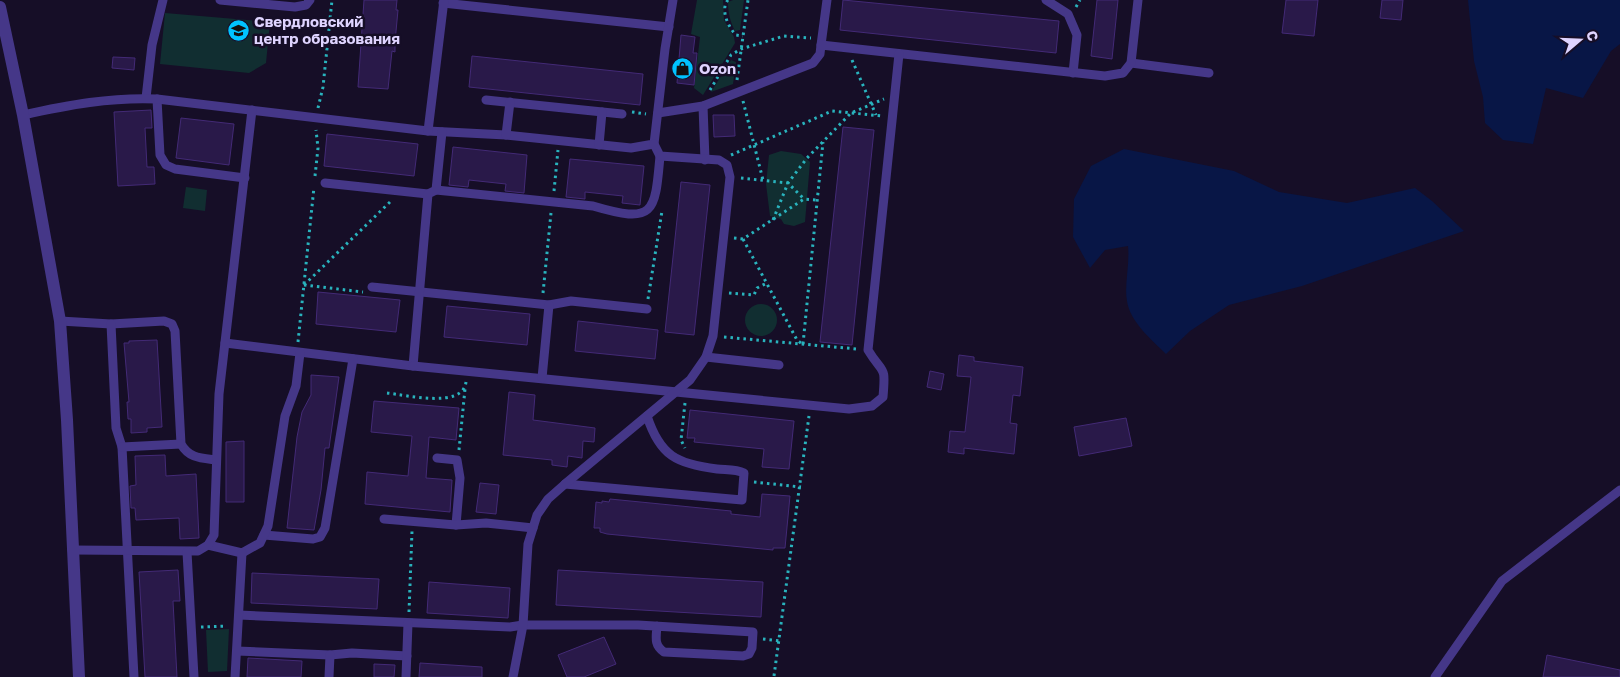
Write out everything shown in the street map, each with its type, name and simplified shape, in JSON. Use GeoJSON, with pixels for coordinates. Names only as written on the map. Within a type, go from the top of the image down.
{"type":"FeatureCollection","features":[{"type":"Feature","properties":{"kind":"street"},"geometry":{"type":"LineString","coordinates":[[0,7],[23,115],[60,321],[68,420],[78,677]]}},
{"type":"Feature","properties":{"kind":"lane"},"geometry":{"type":"LineString","coordinates":[[146,98],[152,45],[163,0]]}},
{"type":"Feature","properties":{"kind":"lane"},"geometry":{"type":"LineString","coordinates":[[220,0],[295,7],[306,6],[310,0]]}},
{"type":"Feature","properties":{"kind":"lane"},"geometry":{"type":"LineString","coordinates":[[325,183],[401,191],[552,202],[641,214],[646,212],[656,198],[660,156],[654,144],[673,0]]}},
{"type":"Feature","properties":{"kind":"lane"},"geometry":{"type":"LineString","coordinates":[[658,113],[703,106],[813,63],[820,54],[827,0]]}},
{"type":"Feature","properties":{"kind":"lane"},"geometry":{"type":"LineString","coordinates":[[1046,0],[1068,14],[1077,35],[1073,73]]}},
{"type":"Feature","properties":{"kind":"lane"},"geometry":{"type":"LineString","coordinates":[[821,43],[846,48],[1105,76],[1123,73],[1131,63],[1138,0]]}},
{"type":"Feature","properties":{"kind":"lane"},"geometry":{"type":"LineString","coordinates":[[428,131],[443,2],[669,27]]}},
{"type":"Feature","properties":{"kind":"lane"},"geometry":{"type":"LineString","coordinates":[[225,344],[413,366],[811,406],[849,409],[872,406],[883,397],[885,374],[882,367],[868,350],[899,54]]}},
{"type":"Feature","properties":{"kind":"lane"},"geometry":{"type":"LineString","coordinates":[[1131,63],[1209,73]]}},
{"type":"Feature","properties":{"kind":"lane"},"geometry":{"type":"LineString","coordinates":[[23,115],[90,101],[146,98],[428,131],[506,135],[631,148],[654,144]]}},
{"type":"Feature","properties":{"kind":"lane"},"geometry":{"type":"LineString","coordinates":[[156,99],[160,155],[166,165],[175,169],[244,178]]}},
{"type":"Feature","properties":{"kind":"lane"},"geometry":{"type":"LineString","coordinates":[[486,100],[622,114]]}},
{"type":"Feature","properties":{"kind":"lane"},"geometry":{"type":"LineString","coordinates":[[506,135],[510,102]]}},
{"type":"Feature","properties":{"kind":"lane"},"geometry":{"type":"LineString","coordinates":[[703,106],[705,160]]}},
{"type":"Feature","properties":{"kind":"lane"},"geometry":{"type":"LineString","coordinates":[[72,550],[198,551],[208,545],[214,535],[216,460],[225,344],[252,110]]}},
{"type":"Feature","properties":{"kind":"lane"},"geometry":{"type":"LineString","coordinates":[[599,145],[602,112]]}},
{"type":"Feature","properties":{"kind":"lane"},"geometry":{"type":"LineString","coordinates":[[413,366],[419,292],[442,132]]}},
{"type":"Feature","properties":{"kind":"lane"},"geometry":{"type":"LineString","coordinates":[[513,677],[523,625],[528,544],[537,515],[548,500],[565,484],[647,416],[682,392],[706,357],[714,336],[730,177],[727,165],[718,160],[660,156]]}},
{"type":"Feature","properties":{"kind":"lane"},"geometry":{"type":"LineString","coordinates":[[372,287],[546,304],[570,301],[646,309]]}},
{"type":"Feature","properties":{"kind":"lane"},"geometry":{"type":"LineString","coordinates":[[542,378],[546,304]]}},
{"type":"Feature","properties":{"kind":"lane"},"geometry":{"type":"LineString","coordinates":[[60,321],[111,324],[164,321],[172,324],[175,331],[181,444],[185,451],[194,457],[216,460]]}},
{"type":"Feature","properties":{"kind":"lane"},"geometry":{"type":"LineString","coordinates":[[111,324],[116,428],[122,447],[134,677]]}},
{"type":"Feature","properties":{"kind":"lane"},"geometry":{"type":"LineString","coordinates":[[208,545],[242,553],[260,543],[264,535],[268,526],[285,416],[296,386],[300,353]]}},
{"type":"Feature","properties":{"kind":"lane"},"geometry":{"type":"LineString","coordinates":[[706,357],[779,365]]}},
{"type":"Feature","properties":{"kind":"lane"},"geometry":{"type":"LineString","coordinates":[[264,535],[313,539],[320,537],[325,528],[353,359]]}},
{"type":"Feature","properties":{"kind":"lane"},"geometry":{"type":"LineString","coordinates":[[565,484],[742,500],[744,496],[744,473],[688,464],[666,452],[654,438],[647,416]]}},
{"type":"Feature","properties":{"kind":"lane"},"geometry":{"type":"LineString","coordinates":[[122,447],[181,444]]}},
{"type":"Feature","properties":{"kind":"lane"},"geometry":{"type":"LineString","coordinates":[[437,458],[456,460],[460,478],[456,526]]}},
{"type":"Feature","properties":{"kind":"lane"},"geometry":{"type":"LineString","coordinates":[[1436,677],[1502,581],[1620,490]]}},
{"type":"Feature","properties":{"kind":"lane"},"geometry":{"type":"LineString","coordinates":[[384,519],[456,526],[486,523],[533,528]]}},
{"type":"Feature","properties":{"kind":"lane"},"geometry":{"type":"LineString","coordinates":[[187,552],[194,677]]}},
{"type":"Feature","properties":{"kind":"lane"},"geometry":{"type":"LineString","coordinates":[[235,677],[242,553]]}},
{"type":"Feature","properties":{"kind":"lane"},"geometry":{"type":"LineString","coordinates":[[239,615],[510,627],[523,625],[657,626],[753,632],[752,648],[749,654],[743,656],[664,652],[656,642],[657,626]]}},
{"type":"Feature","properties":{"kind":"lane"},"geometry":{"type":"LineString","coordinates":[[406,677],[408,623]]}},
{"type":"Feature","properties":{"kind":"lane"},"geometry":{"type":"LineString","coordinates":[[237,651],[407,656]]}},
{"type":"Feature","properties":{"kind":"lane"},"geometry":{"type":"LineString","coordinates":[[329,677],[330,655]]}},
{"type":"Feature","properties":{"kind":"path"},"geometry":{"type":"LineString","coordinates":[[317,108],[323,87],[332,0]]}},
{"type":"Feature","properties":{"kind":"path"},"geometry":{"type":"LineString","coordinates":[[728,0],[726,5],[728,24],[736,35],[743,36]]}},
{"type":"Feature","properties":{"kind":"path"},"geometry":{"type":"LineString","coordinates":[[748,0],[737,92],[763,180]]}},
{"type":"Feature","properties":{"kind":"path"},"geometry":{"type":"LineString","coordinates":[[703,106],[731,55],[741,49],[784,36],[821,43]]}},
{"type":"Feature","properties":{"kind":"path"},"geometry":{"type":"LineString","coordinates":[[846,48],[876,115]]}},
{"type":"Feature","properties":{"kind":"path"},"geometry":{"type":"LineString","coordinates":[[773,220],[788,183],[807,158],[851,113],[894,95]]}},
{"type":"Feature","properties":{"kind":"path"},"geometry":{"type":"LineString","coordinates":[[718,160],[832,111],[892,117]]}},
{"type":"Feature","properties":{"kind":"path"},"geometry":{"type":"LineString","coordinates":[[622,114],[629,112],[658,113]]}},
{"type":"Feature","properties":{"kind":"path"},"geometry":{"type":"LineString","coordinates":[[300,353],[298,345],[318,148],[315,126]]}},
{"type":"Feature","properties":{"kind":"path"},"geometry":{"type":"LineString","coordinates":[[546,304],[552,202],[559,141]]}},
{"type":"Feature","properties":{"kind":"path"},"geometry":{"type":"LineString","coordinates":[[803,344],[823,142]]}},
{"type":"Feature","properties":{"kind":"path"},"geometry":{"type":"LineString","coordinates":[[730,177],[788,183],[804,199]]}},
{"type":"Feature","properties":{"kind":"path"},"geometry":{"type":"LineString","coordinates":[[304,285],[401,191]]}},
{"type":"Feature","properties":{"kind":"path"},"geometry":{"type":"LineString","coordinates":[[803,344],[797,340],[743,239],[804,199],[817,200]]}},
{"type":"Feature","properties":{"kind":"path"},"geometry":{"type":"LineString","coordinates":[[646,309],[663,203]]}},
{"type":"Feature","properties":{"kind":"path"},"geometry":{"type":"LineString","coordinates":[[718,292],[754,295],[757,288],[767,283]]}},
{"type":"Feature","properties":{"kind":"path"},"geometry":{"type":"LineString","coordinates":[[714,336],[868,350]]}},
{"type":"Feature","properties":{"kind":"path"},"geometry":{"type":"LineString","coordinates":[[456,460],[460,445],[467,371]]}},
{"type":"Feature","properties":{"kind":"path"},"geometry":{"type":"LineString","coordinates":[[387,393],[446,399],[459,394],[465,388]]}},
{"type":"Feature","properties":{"kind":"path"},"geometry":{"type":"LineString","coordinates":[[682,392],[681,440],[684,447],[690,451],[688,464]]}},
{"type":"Feature","properties":{"kind":"path"},"geometry":{"type":"LineString","coordinates":[[774,676],[811,406]]}},
{"type":"Feature","properties":{"kind":"path"},"geometry":{"type":"LineString","coordinates":[[745,481],[800,487]]}},
{"type":"Feature","properties":{"kind":"path"},"geometry":{"type":"LineString","coordinates":[[408,623],[413,521]]}},
{"type":"Feature","properties":{"kind":"path"},"geometry":{"type":"LineString","coordinates":[[191,627],[238,625]]}},
{"type":"Feature","properties":{"kind":"green space"},"geometry":{"type":"Polygon","coordinates":[[[697,0],[723,0],[724,20],[734,37],[735,43],[703,95],[694,88],[700,37],[691,34],[697,0]]]}},
{"type":"Feature","properties":{"kind":"green space"},"geometry":{"type":"Polygon","coordinates":[[[744,0],[740,30],[735,31],[728,6],[728,2],[744,0]]]}},
{"type":"Feature","properties":{"kind":"green space"},"geometry":{"type":"Polygon","coordinates":[[[165,13],[270,22],[266,63],[249,73],[160,64],[165,13]]]}},
{"type":"Feature","properties":{"kind":"green space"},"geometry":{"type":"Polygon","coordinates":[[[731,60],[736,62],[733,84],[711,92],[731,60]]]}},
{"type":"Feature","properties":{"kind":"green space"},"geometry":{"type":"Polygon","coordinates":[[[781,151],[801,154],[810,162],[805,222],[794,226],[784,224],[781,219],[770,216],[766,184],[769,155],[781,151]]]}},
{"type":"Feature","properties":{"kind":"green space"},"geometry":{"type":"Polygon","coordinates":[[[186,187],[207,190],[205,211],[183,208],[186,187]]]}},
{"type":"Feature","properties":{"kind":"green space"},"geometry":{"type":"Polygon","coordinates":[[[761,304],[772,309],[777,320],[772,331],[761,336],[750,331],[745,320],[750,309],[761,304]]]}},
{"type":"Feature","properties":{"kind":"green space"},"geometry":{"type":"Polygon","coordinates":[[[229,629],[227,671],[208,672],[206,630],[229,629]]]}},
{"type":"Feature","properties":{"kind":"shaded area"},"geometry":{"type":"Polygon","coordinates":[[[1468,0],[1620,0],[1620,44],[1611,51],[1583,98],[1546,88],[1533,144],[1503,140],[1485,123],[1483,97],[1474,61],[1468,0]]]}},
{"type":"Feature","properties":{"kind":"shaded area"},"geometry":{"type":"Polygon","coordinates":[[[1124,149],[1234,171],[1279,192],[1347,203],[1415,188],[1464,231],[1302,286],[1229,305],[1190,331],[1166,354],[1142,330],[1129,309],[1126,295],[1128,246],[1105,250],[1090,268],[1073,237],[1074,199],[1091,166],[1124,149]]]}},
{"type":"Feature","properties":{"kind":"building"},"geometry":{"type":"Polygon","coordinates":[[[364,0],[397,0],[395,52],[392,51],[388,89],[358,87],[364,0]]]}},
{"type":"Feature","properties":{"kind":"building"},"geometry":{"type":"Polygon","coordinates":[[[843,0],[1059,21],[1056,53],[840,30],[843,0]]]}},
{"type":"Feature","properties":{"kind":"building"},"geometry":{"type":"Polygon","coordinates":[[[1097,0],[1118,0],[1112,59],[1091,56],[1097,0]]]}},
{"type":"Feature","properties":{"kind":"building"},"geometry":{"type":"Polygon","coordinates":[[[1286,0],[1318,0],[1314,36],[1282,33],[1286,0]]]}},
{"type":"Feature","properties":{"kind":"building"},"geometry":{"type":"Polygon","coordinates":[[[1382,0],[1403,0],[1401,20],[1380,18],[1382,0]]]}},
{"type":"Feature","properties":{"kind":"building"},"geometry":{"type":"Polygon","coordinates":[[[681,35],[695,37],[693,53],[697,53],[694,85],[677,83],[681,35]]]}},
{"type":"Feature","properties":{"kind":"building"},"geometry":{"type":"Polygon","coordinates":[[[472,56],[643,74],[640,105],[469,87],[472,56]]]}},
{"type":"Feature","properties":{"kind":"building"},"geometry":{"type":"Polygon","coordinates":[[[113,57],[135,58],[134,70],[112,68],[113,57]]]}},
{"type":"Feature","properties":{"kind":"building"},"geometry":{"type":"Polygon","coordinates":[[[151,110],[152,128],[145,128],[147,167],[154,167],[155,184],[118,186],[114,112],[151,110]]]}},
{"type":"Feature","properties":{"kind":"building"},"geometry":{"type":"Polygon","coordinates":[[[713,115],[734,115],[735,136],[714,137],[713,115]]]}},
{"type":"Feature","properties":{"kind":"building"},"geometry":{"type":"Polygon","coordinates":[[[181,118],[234,124],[229,165],[176,158],[181,118]]]}},
{"type":"Feature","properties":{"kind":"building"},"geometry":{"type":"Polygon","coordinates":[[[843,127],[874,130],[852,345],[820,342],[843,127]]]}},
{"type":"Feature","properties":{"kind":"building"},"geometry":{"type":"Polygon","coordinates":[[[327,134],[418,144],[414,176],[324,166],[327,134]]]}},
{"type":"Feature","properties":{"kind":"building"},"geometry":{"type":"Polygon","coordinates":[[[453,147],[527,155],[524,193],[505,191],[506,184],[469,180],[468,187],[449,185],[453,147]]]}},
{"type":"Feature","properties":{"kind":"building"},"geometry":{"type":"Polygon","coordinates":[[[570,159],[644,166],[640,205],[622,203],[623,196],[585,192],[585,199],[566,197],[570,159]]]}},
{"type":"Feature","properties":{"kind":"building"},"geometry":{"type":"Polygon","coordinates":[[[681,182],[710,185],[694,335],[665,332],[681,182]]]}},
{"type":"Feature","properties":{"kind":"building"},"geometry":{"type":"Polygon","coordinates":[[[318,292],[400,300],[396,332],[316,324],[318,292]]]}},
{"type":"Feature","properties":{"kind":"building"},"geometry":{"type":"Polygon","coordinates":[[[447,306],[530,314],[527,345],[444,337],[447,306]]]}},
{"type":"Feature","properties":{"kind":"building"},"geometry":{"type":"Polygon","coordinates":[[[578,321],[658,330],[655,359],[575,351],[578,321]]]}},
{"type":"Feature","properties":{"kind":"building"},"geometry":{"type":"Polygon","coordinates":[[[157,340],[162,427],[147,428],[147,432],[131,433],[131,419],[128,419],[127,402],[129,402],[124,343],[129,343],[129,341],[157,340]]]}},
{"type":"Feature","properties":{"kind":"building"},"geometry":{"type":"Polygon","coordinates":[[[959,355],[974,357],[974,361],[1023,367],[1020,396],[1013,395],[1010,423],[1017,424],[1014,454],[964,448],[964,454],[948,452],[950,431],[965,432],[971,377],[957,376],[959,355]]]}},
{"type":"Feature","properties":{"kind":"building"},"geometry":{"type":"Polygon","coordinates":[[[930,371],[944,374],[941,390],[927,387],[930,371]]]}},
{"type":"Feature","properties":{"kind":"building"},"geometry":{"type":"Polygon","coordinates":[[[311,375],[339,377],[329,448],[325,448],[321,490],[314,530],[287,528],[297,437],[302,412],[311,395],[311,375]]]}},
{"type":"Feature","properties":{"kind":"building"},"geometry":{"type":"Polygon","coordinates":[[[509,392],[535,395],[533,420],[595,428],[594,442],[583,441],[582,458],[568,456],[567,467],[552,465],[552,460],[503,455],[509,392]]]}},
{"type":"Feature","properties":{"kind":"building"},"geometry":{"type":"Polygon","coordinates":[[[374,401],[459,408],[456,440],[429,437],[426,478],[452,480],[450,512],[365,504],[367,472],[408,476],[412,436],[371,432],[374,401]]]}},
{"type":"Feature","properties":{"kind":"building"},"geometry":{"type":"Polygon","coordinates":[[[690,410],[794,421],[789,469],[762,467],[764,449],[694,442],[695,438],[687,438],[690,410]]]}},
{"type":"Feature","properties":{"kind":"building"},"geometry":{"type":"Polygon","coordinates":[[[1126,418],[1132,446],[1079,456],[1074,427],[1126,418]]]}},
{"type":"Feature","properties":{"kind":"building"},"geometry":{"type":"Polygon","coordinates":[[[244,441],[244,502],[226,502],[226,442],[244,441]]]}},
{"type":"Feature","properties":{"kind":"building"},"geometry":{"type":"Polygon","coordinates":[[[165,455],[166,476],[196,474],[199,538],[180,539],[179,518],[136,520],[135,508],[131,508],[130,486],[136,485],[135,456],[165,455]]]}},
{"type":"Feature","properties":{"kind":"building"},"geometry":{"type":"Polygon","coordinates":[[[480,483],[499,485],[496,514],[476,512],[480,483]]]}},
{"type":"Feature","properties":{"kind":"building"},"geometry":{"type":"Polygon","coordinates":[[[762,494],[790,496],[785,548],[773,548],[773,550],[607,534],[600,532],[600,528],[594,528],[596,502],[609,502],[610,499],[731,511],[731,514],[760,517],[762,494]]]}},
{"type":"Feature","properties":{"kind":"building"},"geometry":{"type":"Polygon","coordinates":[[[178,570],[180,601],[173,601],[177,677],[145,677],[139,572],[178,570]]]}},
{"type":"Feature","properties":{"kind":"building"},"geometry":{"type":"Polygon","coordinates":[[[558,570],[763,582],[761,617],[556,605],[558,570]]]}},
{"type":"Feature","properties":{"kind":"building"},"geometry":{"type":"Polygon","coordinates":[[[252,573],[379,579],[377,609],[251,603],[252,573]]]}},
{"type":"Feature","properties":{"kind":"building"},"geometry":{"type":"Polygon","coordinates":[[[429,582],[510,588],[508,618],[427,613],[429,582]]]}},
{"type":"Feature","properties":{"kind":"building"},"geometry":{"type":"Polygon","coordinates":[[[604,637],[616,664],[584,677],[567,677],[558,655],[604,637]]]}},
{"type":"Feature","properties":{"kind":"building"},"geometry":{"type":"Polygon","coordinates":[[[1547,655],[1620,670],[1620,677],[1543,677],[1547,655]]]}},
{"type":"Feature","properties":{"kind":"building"},"geometry":{"type":"Polygon","coordinates":[[[248,658],[302,661],[301,677],[247,677],[248,658]]]}},
{"type":"Feature","properties":{"kind":"building"},"geometry":{"type":"Polygon","coordinates":[[[420,663],[482,667],[482,677],[419,677],[420,663]]]}},
{"type":"Feature","properties":{"kind":"building"},"geometry":{"type":"Polygon","coordinates":[[[374,664],[395,665],[394,677],[374,677],[374,664]]]}},
{"type":"Feature","properties":{"kind":"place","name":"Свердловский центр образования"},"geometry":{"type":"Point","coordinates":[238,31]}},
{"type":"Feature","properties":{"kind":"place","name":"Ozon"},"geometry":{"type":"Point","coordinates":[683,69]}}]}
